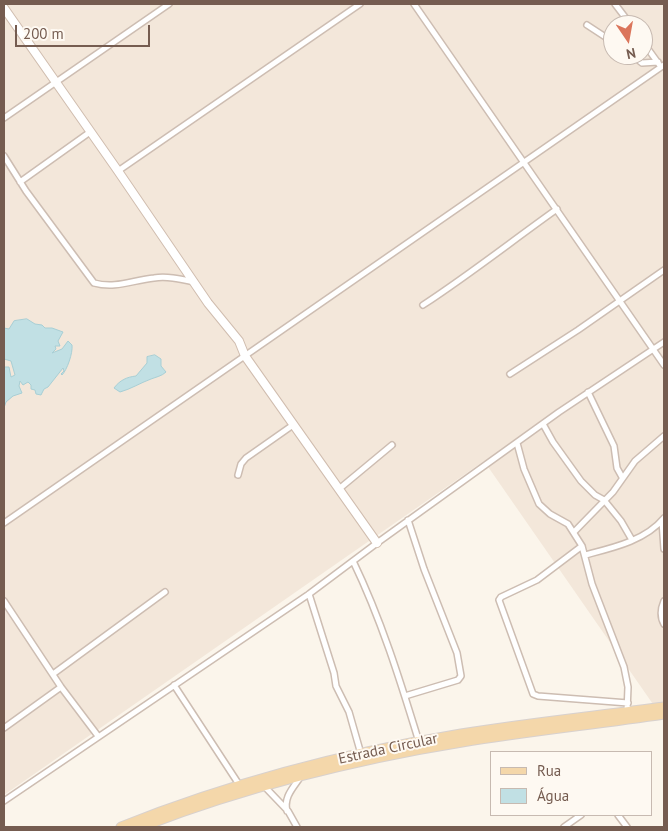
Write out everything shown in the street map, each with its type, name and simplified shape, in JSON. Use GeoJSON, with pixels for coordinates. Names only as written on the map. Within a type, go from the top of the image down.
{"type":"FeatureCollection","features":[{"type":"Feature","properties":{"kind":"main road","name":"Estrada Circular"},"geometry":{"type":"LineString","coordinates":[[121,827],[209,795],[361,754],[460,734],[627,708],[664,707]]}},
{"type":"Feature","properties":{"kind":"main road","name":"Estrada Circular"},"geometry":{"type":"LineString","coordinates":[[141,827],[264,787],[372,759],[462,742],[664,714]]}},
{"type":"Feature","properties":{"kind":"street"},"geometry":{"type":"LineString","coordinates":[[4,118],[169,4]]}},
{"type":"Feature","properties":{"kind":"street"},"geometry":{"type":"LineString","coordinates":[[118,171],[360,4]]}},
{"type":"Feature","properties":{"kind":"street"},"geometry":{"type":"LineString","coordinates":[[414,4],[664,365]]}},
{"type":"Feature","properties":{"kind":"street"},"geometry":{"type":"LineString","coordinates":[[615,4],[623,15]]}},
{"type":"Feature","properties":{"kind":"street"},"geometry":{"type":"LineString","coordinates":[[4,8],[194,282],[239,341],[245,356],[377,543]]}},
{"type":"Feature","properties":{"kind":"street"},"geometry":{"type":"LineString","coordinates":[[587,24],[603,35]]}},
{"type":"Feature","properties":{"kind":"street"},"geometry":{"type":"LineString","coordinates":[[4,523],[663,66],[653,55]]}},
{"type":"Feature","properties":{"kind":"street"},"geometry":{"type":"LineString","coordinates":[[653,62],[658,62]]}},
{"type":"Feature","properties":{"kind":"street"},"geometry":{"type":"LineString","coordinates":[[20,182],[90,132]]}},
{"type":"Feature","properties":{"kind":"street"},"geometry":{"type":"LineString","coordinates":[[4,156],[20,182],[94,282],[111,286],[153,278],[170,278],[194,282]]}},
{"type":"Feature","properties":{"kind":"street"},"geometry":{"type":"LineString","coordinates":[[423,305],[457,283],[492,255],[557,209]]}},
{"type":"Feature","properties":{"kind":"street"},"geometry":{"type":"LineString","coordinates":[[510,374],[578,330],[664,270]]}},
{"type":"Feature","properties":{"kind":"street"},"geometry":{"type":"LineString","coordinates":[[4,801],[309,594],[408,520],[588,392],[664,342]]}},
{"type":"Feature","properties":{"kind":"street"},"geometry":{"type":"LineString","coordinates":[[588,392],[614,446],[617,468],[622,477]]}},
{"type":"Feature","properties":{"kind":"street"},"geometry":{"type":"LineString","coordinates":[[543,424],[580,481],[595,495],[604,500],[632,540]]}},
{"type":"Feature","properties":{"kind":"street"},"geometry":{"type":"LineString","coordinates":[[238,475],[241,464],[246,458],[293,425]]}},
{"type":"Feature","properties":{"kind":"street"},"geometry":{"type":"LineString","coordinates":[[574,532],[613,492],[635,461],[664,436]]}},
{"type":"Feature","properties":{"kind":"street"},"geometry":{"type":"LineString","coordinates":[[517,443],[524,469],[539,504],[550,514],[565,521],[582,546],[592,584],[624,667],[628,687],[627,708],[533,694],[499,600],[501,597],[537,580],[582,546]]}},
{"type":"Feature","properties":{"kind":"street"},"geometry":{"type":"LineString","coordinates":[[338,489],[392,445]]}},
{"type":"Feature","properties":{"kind":"street"},"geometry":{"type":"LineString","coordinates":[[405,696],[458,680],[461,676],[457,653],[424,569],[408,520]]}},
{"type":"Feature","properties":{"kind":"street"},"geometry":{"type":"LineString","coordinates":[[585,555],[632,540],[656,528],[663,520]]}},
{"type":"Feature","properties":{"kind":"street"},"geometry":{"type":"LineString","coordinates":[[663,520],[664,549]]}},
{"type":"Feature","properties":{"kind":"street"},"geometry":{"type":"LineString","coordinates":[[353,561],[368,592],[420,742]]}},
{"type":"Feature","properties":{"kind":"street"},"geometry":{"type":"LineString","coordinates":[[53,674],[165,592]]}},
{"type":"Feature","properties":{"kind":"street"},"geometry":{"type":"LineString","coordinates":[[309,594],[334,673],[336,686],[351,718],[361,754]]}},
{"type":"Feature","properties":{"kind":"street"},"geometry":{"type":"LineString","coordinates":[[4,601],[62,687],[98,736]]}},
{"type":"Feature","properties":{"kind":"street"},"geometry":{"type":"LineString","coordinates":[[664,601],[662,612],[664,624]]}},
{"type":"Feature","properties":{"kind":"street"},"geometry":{"type":"LineString","coordinates":[[174,685],[240,786]]}},
{"type":"Feature","properties":{"kind":"street"},"geometry":{"type":"LineString","coordinates":[[4,728],[62,687]]}},
{"type":"Feature","properties":{"kind":"street"},"geometry":{"type":"LineString","coordinates":[[288,811],[286,801],[288,796],[302,776]]}},
{"type":"Feature","properties":{"kind":"street"},"geometry":{"type":"LineString","coordinates":[[264,787],[288,811],[297,827]]}},
{"type":"Feature","properties":{"kind":"street"},"geometry":{"type":"LineString","coordinates":[[564,827],[580,816]]}},
{"type":"Feature","properties":{"kind":"street"},"geometry":{"type":"LineString","coordinates":[[619,816],[627,827]]}},
{"type":"Feature","properties":{"kind":"shaded area"},"geometry":{"type":"Polygon","coordinates":[[[4,4],[664,4],[664,720],[484,461],[4,795],[4,4]]]}},
{"type":"Feature","properties":{"kind":"water"},"geometry":{"type":"Polygon","coordinates":[[[27,319],[45,328],[52,328],[63,332],[58,341],[60,346],[55,346],[56,349],[52,353],[62,349],[68,341],[72,345],[71,357],[64,373],[61,374],[64,371],[63,368],[41,395],[36,394],[35,390],[31,389],[31,385],[28,382],[23,385],[20,381],[19,386],[22,393],[13,396],[6,402],[4,408],[4,367],[9,367],[11,377],[15,375],[11,361],[4,359],[4,328],[9,329],[14,321],[27,319]]]}},
{"type":"Feature","properties":{"kind":"water"},"geometry":{"type":"Polygon","coordinates":[[[155,355],[161,359],[161,366],[166,372],[120,392],[114,388],[124,379],[136,376],[147,363],[147,357],[155,355]]]}}]}
